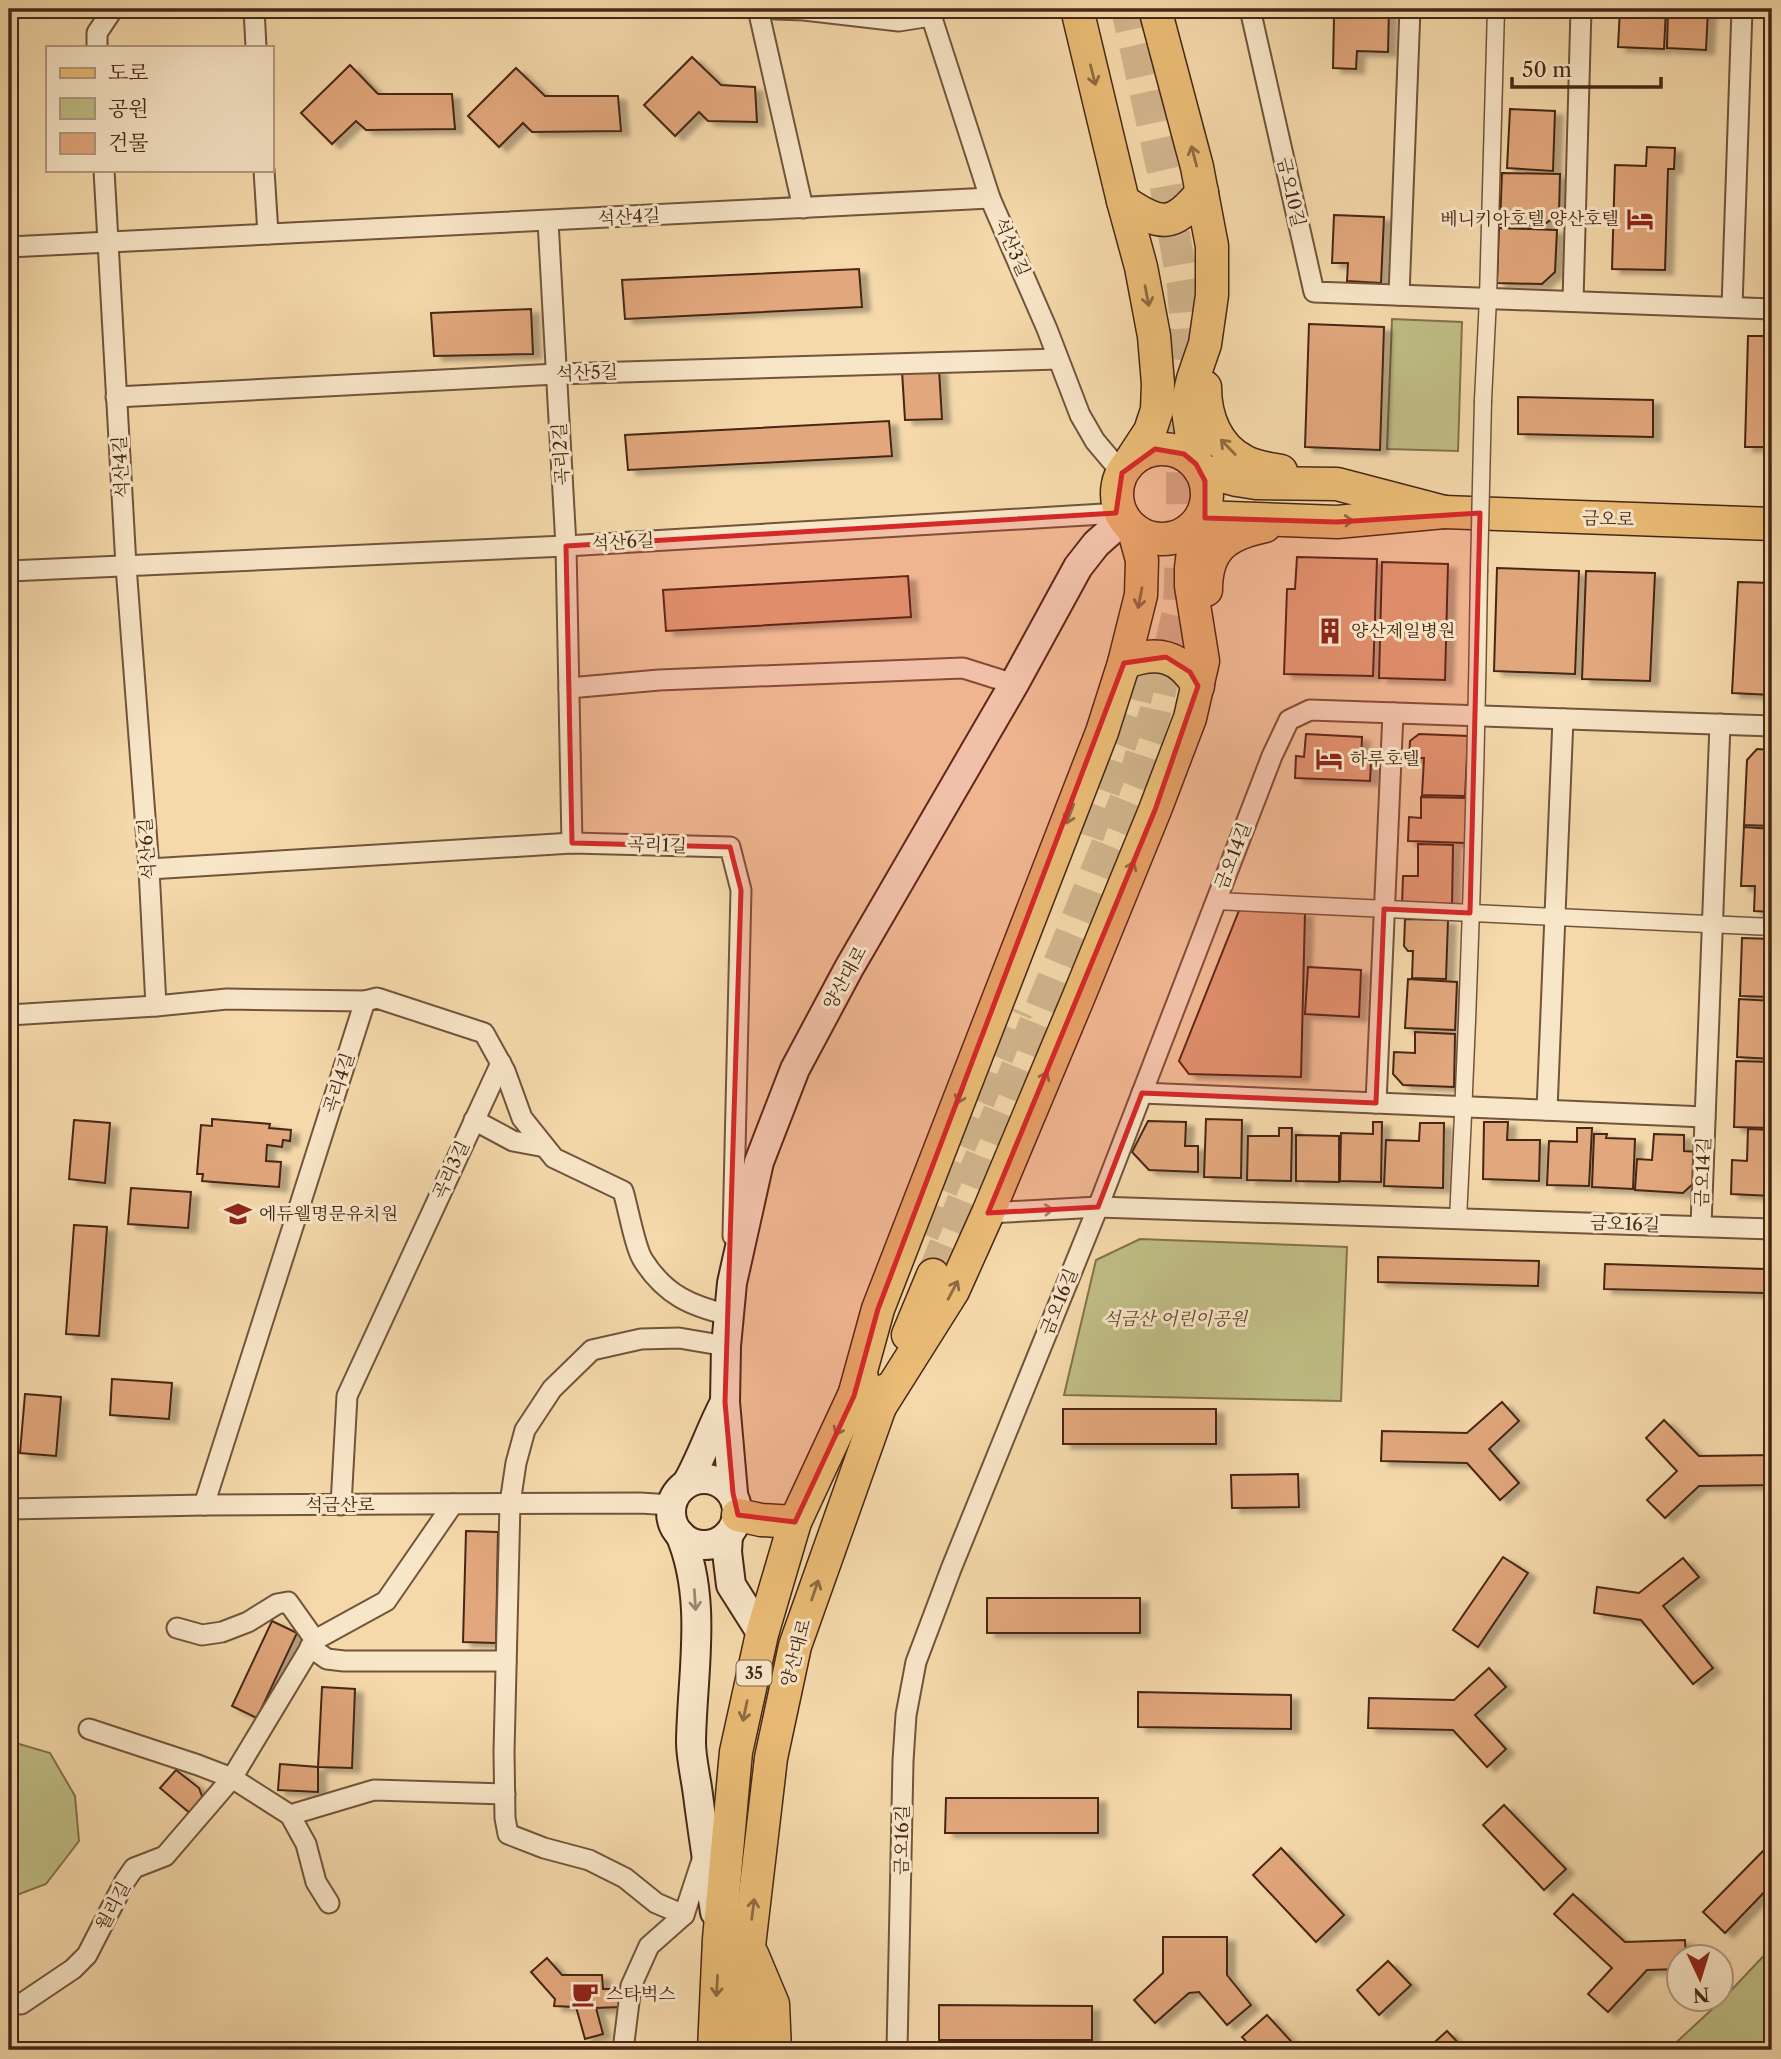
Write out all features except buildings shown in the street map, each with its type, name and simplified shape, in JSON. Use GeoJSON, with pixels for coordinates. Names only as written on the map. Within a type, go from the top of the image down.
{"type":"FeatureCollection","features":[{"type":"Feature","properties":{"kind":"main road"},"geometry":{"type":"LineString","coordinates":[[866,1403],[878,1309],[1102,732],[1124,663],[1141,596],[1142,560],[1116,499],[1117,486],[1125,468],[1150,431],[1157,410],[1154,336],[1143,278],[1076,9]]}},
{"type":"Feature","properties":{"kind":"main road"},"geometry":{"type":"LineString","coordinates":[[1155,9],[1202,192],[1212,246],[1212,295],[1205,344],[1208,418],[1231,453],[1243,461],[1337,484]]}},
{"type":"Feature","properties":{"kind":"main road"},"geometry":{"type":"LineString","coordinates":[[1123,201],[1148,218],[1170,219],[1181,214],[1202,192]]}},
{"type":"Feature","properties":{"kind":"main road"},"geometry":{"type":"LineString","coordinates":[[1201,674],[1191,568],[1194,543],[1206,506],[1207,494],[1205,481],[1198,467],[1188,400],[1205,344]]}},
{"type":"Feature","properties":{"kind":"main road"},"geometry":{"type":"LineString","coordinates":[[1125,468],[1141,454],[1155,449],[1184,454],[1198,467]]}},
{"type":"Feature","properties":{"kind":"main road","name":"금오로"},"geometry":{"type":"LineString","coordinates":[[1198,467],[1237,481],[1337,484],[1444,512]]}},
{"type":"Feature","properties":{"kind":"main road","name":"금오로"},"geometry":{"type":"LineString","coordinates":[[1200,519],[1337,522],[1444,512],[1772,524]]}},
{"type":"Feature","properties":{"kind":"main road"},"geometry":{"type":"LineString","coordinates":[[1126,521],[1147,538],[1162,540],[1177,538],[1190,531],[1200,519]]}},
{"type":"Feature","properties":{"kind":"main road","name":"양산대로"},"geometry":{"type":"LineString","coordinates":[[762,1634],[731,1585],[727,1552],[733,1514],[725,1402],[726,1346],[732,1283],[759,1162],[795,1069],[849,968],[1014,684],[1078,567],[1096,544],[1126,521]]}},
{"type":"Feature","properties":{"kind":"main road"},"geometry":{"type":"LineString","coordinates":[[866,1403],[953,1291],[1155,810],[1190,718],[1201,674],[1209,622],[1206,579],[1208,565],[1215,551],[1237,534],[1294,521]]}},
{"type":"Feature","properties":{"kind":"main road"},"geometry":{"type":"LineString","coordinates":[[1124,663],[1143,657],[1166,657],[1190,673],[1201,674]]}},
{"type":"Feature","properties":{"kind":"main road","name":"양산대로"},"geometry":{"type":"LineString","coordinates":[[714,2050],[795,1646],[888,1320],[921,1270]]}},
{"type":"Feature","properties":{"kind":"main road"},"geometry":{"type":"LineString","coordinates":[[725,1402],[710,1429],[700,1460],[679,1494],[671,1515],[688,1554],[696,1605],[691,1744],[705,1849],[734,1943],[773,2004],[775,2050]]}},
{"type":"Feature","properties":{"kind":"main road","name":"양산대로"},"geometry":{"type":"LineString","coordinates":[[745,2050],[734,1943],[736,1752],[762,1634],[795,1522],[866,1403]]}},
{"type":"Feature","properties":{"kind":"main road"},"geometry":{"type":"LineString","coordinates":[[679,1494],[697,1479],[717,1480],[726,1486],[733,1514],[720,1541],[698,1545],[680,1534]]}},
{"type":"Feature","properties":{"kind":"main road"},"geometry":{"type":"LineString","coordinates":[[733,1514],[761,1520],[795,1522]]}},
{"type":"Feature","properties":{"kind":"street"},"geometry":{"type":"LineString","coordinates":[[97,46],[97,33],[113,9]]}},
{"type":"Feature","properties":{"kind":"street"},"geometry":{"type":"LineString","coordinates":[[254,9],[256,46]]}},
{"type":"Feature","properties":{"kind":"street"},"geometry":{"type":"LineString","coordinates":[[758,9],[803,208]]}},
{"type":"Feature","properties":{"kind":"street"},"geometry":{"type":"LineString","coordinates":[[775,9],[899,21],[930,13]]}},
{"type":"Feature","properties":{"kind":"street","name":"금오10길"},"geometry":{"type":"LineString","coordinates":[[1250,9],[1314,292],[1772,309]]}},
{"type":"Feature","properties":{"kind":"street"},"geometry":{"type":"LineString","coordinates":[[1399,295],[1410,9]]}},
{"type":"Feature","properties":{"kind":"street"},"geometry":{"type":"LineString","coordinates":[[1458,1219],[1477,715],[1483,400],[1496,9]]}},
{"type":"Feature","properties":{"kind":"street"},"geometry":{"type":"LineString","coordinates":[[1573,301],[1581,9]]}},
{"type":"Feature","properties":{"kind":"street"},"geometry":{"type":"LineString","coordinates":[[1732,307],[1742,9]]}},
{"type":"Feature","properties":{"kind":"street","name":"석산3길"},"geometry":{"type":"LineString","coordinates":[[930,13],[990,198],[1047,328],[1080,415],[1095,441],[1125,468]]}},
{"type":"Feature","properties":{"kind":"street","name":"석산4길"},"geometry":{"type":"LineString","coordinates":[[104,172],[126,566]]}},
{"type":"Feature","properties":{"kind":"street"},"geometry":{"type":"LineString","coordinates":[[264,172],[268,234]]}},
{"type":"Feature","properties":{"kind":"street","name":"석산4길"},"geometry":{"type":"LineString","coordinates":[[9,247],[990,198]]}},
{"type":"Feature","properties":{"kind":"street","name":"곡리2길"},"geometry":{"type":"LineString","coordinates":[[548,221],[566,546],[572,843]]}},
{"type":"Feature","properties":{"kind":"street","name":"석산5길"},"geometry":{"type":"LineString","coordinates":[[116,397],[557,374],[1058,359]]}},
{"type":"Feature","properties":{"kind":"street","name":"석산6길"},"geometry":{"type":"LineString","coordinates":[[9,571],[1126,521]]}},
{"type":"Feature","properties":{"kind":"street","name":"석산6길"},"geometry":{"type":"LineString","coordinates":[[126,566],[149,869],[156,1006]]}},
{"type":"Feature","properties":{"kind":"street"},"geometry":{"type":"LineString","coordinates":[[569,688],[659,680],[963,668],[1014,684]]}},
{"type":"Feature","properties":{"kind":"street","name":"금오14길"},"geometry":{"type":"LineString","coordinates":[[1098,1207],[1272,755],[1289,720],[1310,710],[1772,726]]}},
{"type":"Feature","properties":{"kind":"street"},"geometry":{"type":"LineString","coordinates":[[1376,1103],[1393,713]]}},
{"type":"Feature","properties":{"kind":"street"},"geometry":{"type":"LineString","coordinates":[[1547,1110],[1563,719]]}},
{"type":"Feature","properties":{"kind":"street","name":"금오14길"},"geometry":{"type":"LineString","coordinates":[[1701,1226],[1720,724]]}},
{"type":"Feature","properties":{"kind":"street","name":"곡리1길"},"geometry":{"type":"LineString","coordinates":[[149,869],[572,843],[730,847],[741,890],[732,1283]]}},
{"type":"Feature","properties":{"kind":"street"},"geometry":{"type":"LineString","coordinates":[[1216,901],[1772,927]]}},
{"type":"Feature","properties":{"kind":"street"},"geometry":{"type":"LineString","coordinates":[[9,1015],[228,999],[365,1001],[377,998],[484,1033],[501,1063],[522,1118],[545,1147]]}},
{"type":"Feature","properties":{"kind":"street","name":"곡리4길"},"geometry":{"type":"LineString","coordinates":[[204,1505],[365,1001]]}},
{"type":"Feature","properties":{"kind":"street"},"geometry":{"type":"LineString","coordinates":[[474,1119],[501,1063]]}},
{"type":"Feature","properties":{"kind":"street","name":"금오14길"},"geometry":{"type":"LineString","coordinates":[[1142,1093],[1705,1117]]}},
{"type":"Feature","properties":{"kind":"street","name":"곡리3길"},"geometry":{"type":"LineString","coordinates":[[341,1505],[347,1396],[474,1119],[513,1141],[545,1147],[554,1158],[623,1191],[642,1259],[668,1290],[698,1308],[729,1315]]}},
{"type":"Feature","properties":{"kind":"street"},"geometry":{"type":"LineString","coordinates":[[988,1213],[1098,1207]]}},
{"type":"Feature","properties":{"kind":"street","name":"금오16길"},"geometry":{"type":"LineString","coordinates":[[897,2050],[903,1761],[906,1715],[916,1662],[1098,1207],[1772,1229]]}},
{"type":"Feature","properties":{"kind":"street"},"geometry":{"type":"LineString","coordinates":[[684,1915],[656,1903],[625,1878],[589,1860],[544,1848],[508,1834],[505,1794],[510,1503],[516,1463],[525,1430],[552,1389],[592,1350],[641,1339],[679,1338],[726,1346]]}},
{"type":"Feature","properties":{"kind":"street","name":"석금산로"},"geometry":{"type":"LineString","coordinates":[[9,1509],[204,1505],[640,1503],[679,1494]]}},
{"type":"Feature","properties":{"kind":"street"},"geometry":{"type":"LineString","coordinates":[[313,1644],[386,1601],[453,1504]]}},
{"type":"Feature","properties":{"kind":"street"},"geometry":{"type":"LineString","coordinates":[[177,1628],[202,1635],[222,1632],[248,1622],[276,1604],[288,1602],[313,1644],[327,1659],[506,1661]]}},
{"type":"Feature","properties":{"kind":"street","name":"월리길"},"geometry":{"type":"LineString","coordinates":[[21,2004],[73,1969],[87,1955],[134,1868],[165,1856],[232,1778],[313,1644]]}},
{"type":"Feature","properties":{"kind":"street"},"geometry":{"type":"LineString","coordinates":[[89,1729],[232,1778],[290,1815],[306,1844],[316,1882],[329,1903]]}},
{"type":"Feature","properties":{"kind":"street"},"geometry":{"type":"LineString","coordinates":[[290,1815],[374,1790],[505,1794]]}},
{"type":"Feature","properties":{"kind":"street"},"geometry":{"type":"LineString","coordinates":[[623,2050],[631,1986],[649,1946],[684,1915],[705,1849]]}},
{"type":"Feature","properties":{"kind":"highlighted area"},"geometry":{"type":"Polygon","coordinates":[[[1155,449],[1184,454],[1196,464],[1205,481],[1205,518],[1337,522],[1480,513],[1470,913],[1384,909],[1376,1103],[1142,1093],[1098,1207],[988,1213],[1155,810],[1198,686],[1190,672],[1166,657],[1124,663],[878,1309],[854,1396],[795,1522],[738,1515],[733,1493],[725,1402],[741,890],[730,847],[572,843],[566,546],[1116,513],[1122,473],[1155,449]]]}},
{"type":"Feature","properties":{"kind":"green space"},"geometry":{"type":"Polygon","coordinates":[[[1392,319],[1462,322],[1458,451],[1387,449],[1392,319]]]}},
{"type":"Feature","properties":{"kind":"green space","name":"석금산 어린이공원"},"geometry":{"type":"Polygon","coordinates":[[[1140,1239],[1347,1247],[1341,1401],[1064,1395],[1096,1260],[1140,1239]]]}},
{"type":"Feature","properties":{"kind":"green space"},"geometry":{"type":"Polygon","coordinates":[[[9,1741],[50,1753],[75,1796],[79,1841],[46,1884],[9,1898],[9,1741]]]}},
{"type":"Feature","properties":{"kind":"green space"},"geometry":{"type":"Polygon","coordinates":[[[1772,1947],[1772,2050],[1668,2050],[1707,2014],[1736,2014],[1736,1985],[1772,1947]]]}},
{"type":"Feature","properties":{"kind":"tunnel"},"geometry":{"type":"LineString","coordinates":[[933,1275],[1133,781],[1155,713],[1179,608],[1182,375],[1186,330],[1183,286],[1164,176],[1127,9]]}},
{"type":"Feature","properties":{"kind":"tunnel"},"geometry":{"type":"LineString","coordinates":[[1088,836],[1134,705],[1144,666]]}},
{"type":"Feature","properties":{"kind":"tunnel"},"geometry":{"type":"LineString","coordinates":[[923,1234],[1017,1010]]}},
{"type":"Feature","properties":{"kind":"place","name":"베니키아호텔 양산호텔"},"geometry":{"type":"Point","coordinates":[1640,219]}},
{"type":"Feature","properties":{"kind":"place","name":"양산제일병원"},"geometry":{"type":"Point","coordinates":[1330,631]}},
{"type":"Feature","properties":{"kind":"place","name":"하루호텔"},"geometry":{"type":"Point","coordinates":[1329,759]}},
{"type":"Feature","properties":{"kind":"place","name":"에듀웰명문유치원"},"geometry":{"type":"Point","coordinates":[238,1214]}},
{"type":"Feature","properties":{"kind":"place","name":"스타벅스"},"geometry":{"type":"Point","coordinates":[585,1994]}}]}
